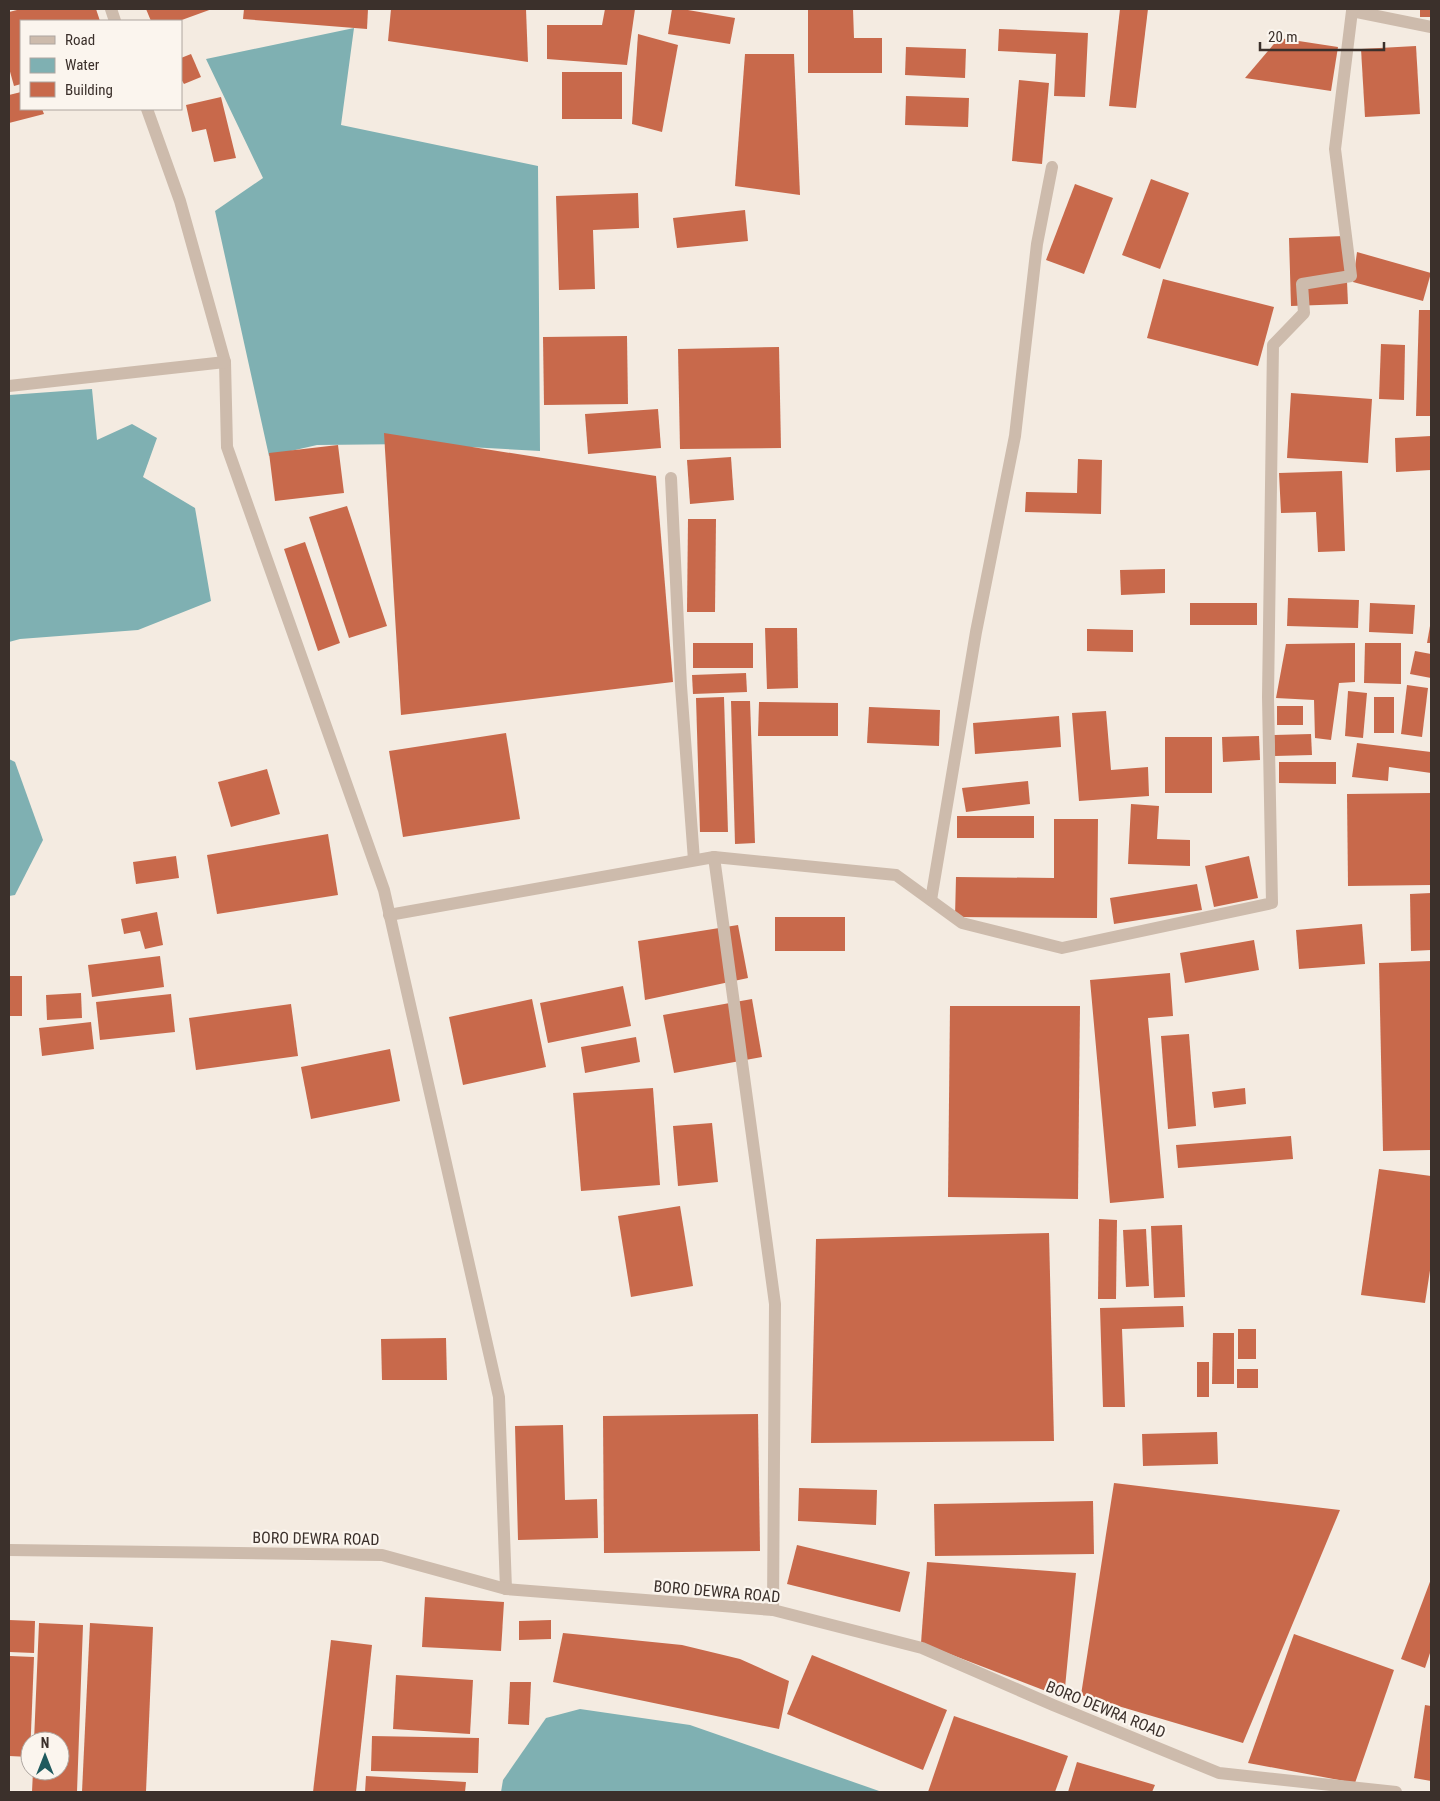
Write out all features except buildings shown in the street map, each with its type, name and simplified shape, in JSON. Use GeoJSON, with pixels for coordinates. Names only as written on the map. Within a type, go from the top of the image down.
{"type":"FeatureCollection","features":[{"type":"Feature","properties":{"kind":"street"},"geometry":{"type":"LineString","coordinates":[[390,915],[714,857],[896,875],[962,923],[1062,948],[1272,903],[1268,697],[1273,345],[1304,313],[1302,284],[1351,276],[1335,149],[1352,10],[1431,27]]}},
{"type":"Feature","properties":{"kind":"street"},"geometry":{"type":"LineString","coordinates":[[147,110],[180,201],[224,362],[227,447],[384,890],[499,1397],[506,1589]]}},
{"type":"Feature","properties":{"kind":"street"},"geometry":{"type":"LineString","coordinates":[[931,900],[976,632],[1015,436],[1037,244],[1052,167]]}},
{"type":"Feature","properties":{"kind":"street"},"geometry":{"type":"LineString","coordinates":[[9,386],[224,362]]}},
{"type":"Feature","properties":{"kind":"street"},"geometry":{"type":"LineString","coordinates":[[671,478],[681,686],[694,860]]}},
{"type":"Feature","properties":{"kind":"street"},"geometry":{"type":"LineString","coordinates":[[714,857],[775,1304],[773,1610]]}},
{"type":"Feature","properties":{"kind":"street","name":"BORO DEWRA ROAD"},"geometry":{"type":"LineString","coordinates":[[9,1550],[382,1555],[506,1589],[773,1610],[922,1648],[1053,1705],[1219,1773],[1396,1792]]}},
{"type":"Feature","properties":{"kind":"water"},"geometry":{"type":"Polygon","coordinates":[[[354,28],[341,125],[538,166],[540,451],[413,444],[317,445],[269,456],[215,211],[263,178],[206,59],[354,28]]]}},
{"type":"Feature","properties":{"kind":"water"},"geometry":{"type":"Polygon","coordinates":[[[92,389],[97,440],[132,424],[157,438],[143,477],[195,508],[211,601],[138,630],[20,639],[9,642],[9,395],[92,389]]]}},
{"type":"Feature","properties":{"kind":"water"},"geometry":{"type":"Polygon","coordinates":[[[9,759],[15,762],[43,840],[15,895],[9,896],[9,759]]]}},
{"type":"Feature","properties":{"kind":"water"},"geometry":{"type":"Polygon","coordinates":[[[580,1709],[690,1725],[882,1792],[501,1792],[503,1780],[546,1718],[580,1709]]]}}]}
